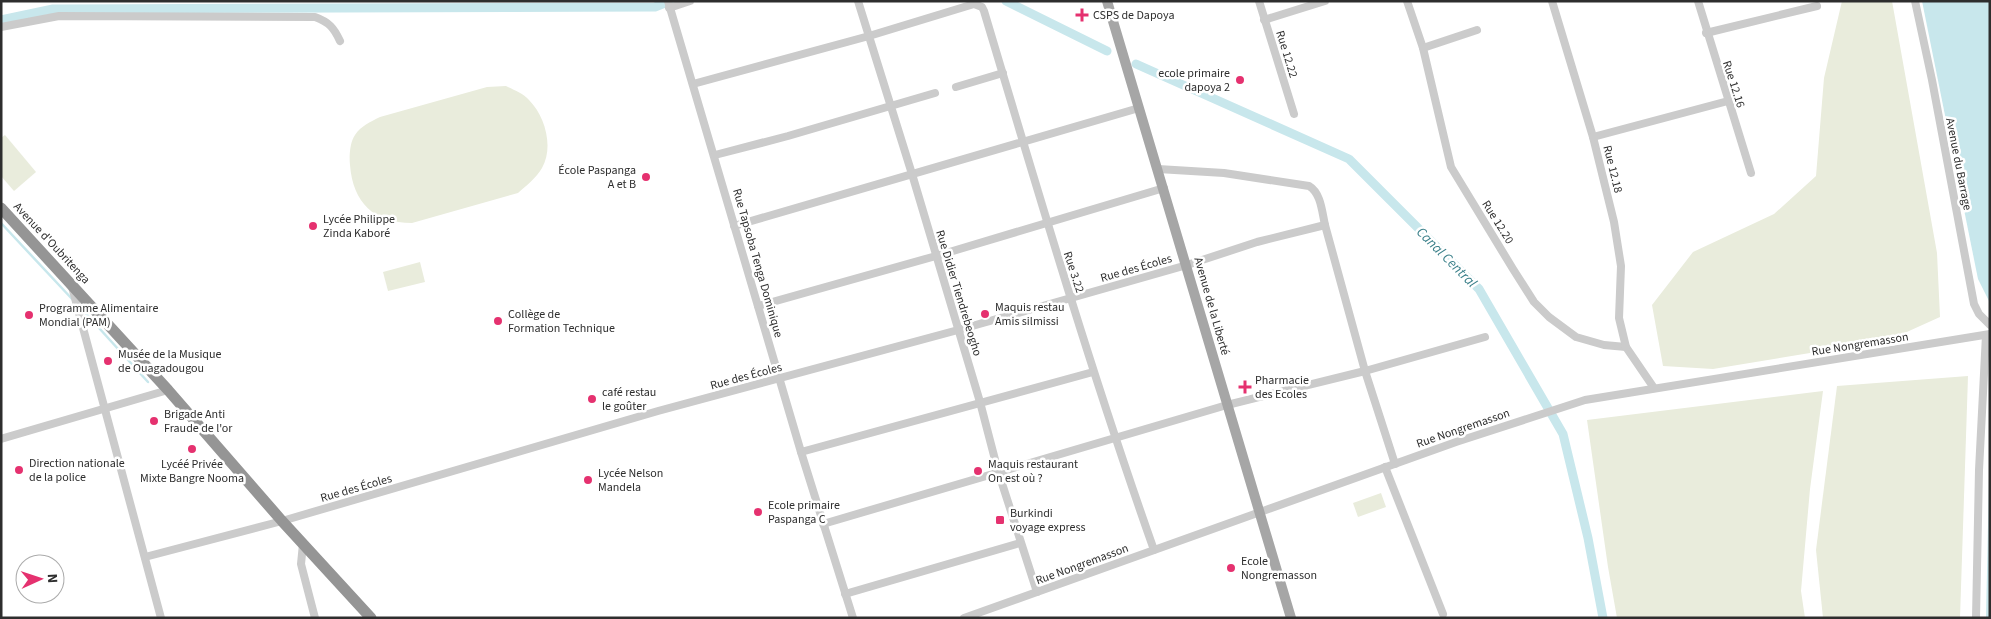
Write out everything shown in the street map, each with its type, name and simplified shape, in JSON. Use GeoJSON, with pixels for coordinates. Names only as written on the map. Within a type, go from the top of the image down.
{"type":"FeatureCollection","features":[{"type":"Feature","properties":{"kind":"highway","name":"Avenue d'Oubritenga"},"geometry":{"type":"LineString","coordinates":[[1,208],[168,390],[282,521],[371,618]]}},
{"type":"Feature","properties":{"kind":"main road","name":"Avenue de la Liberté"},"geometry":{"type":"LineString","coordinates":[[1107,1],[1292,618]]}},
{"type":"Feature","properties":{"kind":"street"},"geometry":{"type":"LineString","coordinates":[[669,4],[690,1]]}},
{"type":"Feature","properties":{"kind":"street","name":"Rue Didier Tiendrebeogho"},"geometry":{"type":"LineString","coordinates":[[858,1],[980,402],[998,471],[1037,592]]}},
{"type":"Feature","properties":{"kind":"street","name":"Rue 12.22"},"geometry":{"type":"LineString","coordinates":[[1259,1],[1294,114]]}},
{"type":"Feature","properties":{"kind":"street"},"geometry":{"type":"LineString","coordinates":[[1264,20],[1325,1]]}},
{"type":"Feature","properties":{"kind":"street","name":"Rue 12.20"},"geometry":{"type":"LineString","coordinates":[[1407,1],[1423,48],[1451,167],[1534,302],[1549,317],[1576,337],[1604,345],[1626,347]]}},
{"type":"Feature","properties":{"kind":"street","name":"Rue 12.18"},"geometry":{"type":"LineString","coordinates":[[1552,1],[1593,138],[1614,222],[1621,266],[1619,318],[1626,347]]}},
{"type":"Feature","properties":{"kind":"street","name":"Rue 12.16"},"geometry":{"type":"LineString","coordinates":[[1698,1],[1706,33],[1751,173]]}},
{"type":"Feature","properties":{"kind":"street","name":"Avenue du Barrage"},"geometry":{"type":"LineString","coordinates":[[1915,1],[1932,80],[1974,304],[1979,314],[1990,325]]}},
{"type":"Feature","properties":{"kind":"street","name":"Rue Tapsoba Tenga Dominique"},"geometry":{"type":"LineString","coordinates":[[669,4],[801,452],[853,618]]}},
{"type":"Feature","properties":{"kind":"street","name":"Rue 3.22"},"geometry":{"type":"LineString","coordinates":[[868,36],[974,4],[984,11],[1093,372],[1154,550]]}},
{"type":"Feature","properties":{"kind":"street"},"geometry":{"type":"LineString","coordinates":[[1706,33],[1818,6]]}},
{"type":"Feature","properties":{"kind":"street"},"geometry":{"type":"LineString","coordinates":[[1,27],[67,16],[316,17],[327,21],[335,30],[340,41]]}},
{"type":"Feature","properties":{"kind":"street"},"geometry":{"type":"LineString","coordinates":[[1423,48],[1477,30]]}},
{"type":"Feature","properties":{"kind":"street"},"geometry":{"type":"LineString","coordinates":[[693,84],[868,36]]}},
{"type":"Feature","properties":{"kind":"street"},"geometry":{"type":"LineString","coordinates":[[956,86],[1003,73]]}},
{"type":"Feature","properties":{"kind":"street"},"geometry":{"type":"LineString","coordinates":[[714,155],[788,136],[935,93]]}},
{"type":"Feature","properties":{"kind":"street"},"geometry":{"type":"LineString","coordinates":[[1593,138],[1728,102]]}},
{"type":"Feature","properties":{"kind":"street"},"geometry":{"type":"LineString","coordinates":[[734,226],[1139,108]]}},
{"type":"Feature","properties":{"kind":"street"},"geometry":{"type":"LineString","coordinates":[[1158,169],[1224,173],[1313,188],[1318,197],[1365,371],[1395,464]]}},
{"type":"Feature","properties":{"kind":"street"},"geometry":{"type":"LineString","coordinates":[[758,306],[1047,224],[1164,188]]}},
{"type":"Feature","properties":{"kind":"street","name":"Rue des Écoles"},"geometry":{"type":"LineString","coordinates":[[145,558],[282,521],[658,411],[958,330],[1187,265],[1257,242],[1325,225]]}},
{"type":"Feature","properties":{"kind":"street"},"geometry":{"type":"LineString","coordinates":[[71,284],[161,618]]}},
{"type":"Feature","properties":{"kind":"street"},"geometry":{"type":"LineString","coordinates":[[1976,618],[1979,470],[1988,335]]}},
{"type":"Feature","properties":{"kind":"street","name":"Rue Nongremasson"},"geometry":{"type":"LineString","coordinates":[[964,618],[1386,467],[1566,405],[1654,388],[1988,335]]}},
{"type":"Feature","properties":{"kind":"street"},"geometry":{"type":"LineString","coordinates":[[823,524],[1227,405],[1365,371],[1486,337]]}},
{"type":"Feature","properties":{"kind":"street"},"geometry":{"type":"LineString","coordinates":[[1626,347],[1654,388]]}},
{"type":"Feature","properties":{"kind":"street"},"geometry":{"type":"LineString","coordinates":[[801,452],[1093,372]]}},
{"type":"Feature","properties":{"kind":"street"},"geometry":{"type":"LineString","coordinates":[[1,438],[168,390]]}},
{"type":"Feature","properties":{"kind":"street"},"geometry":{"type":"LineString","coordinates":[[1386,467],[1443,614]]}},
{"type":"Feature","properties":{"kind":"street"},"geometry":{"type":"LineString","coordinates":[[845,594],[1020,543]]}},
{"type":"Feature","properties":{"kind":"street"},"geometry":{"type":"LineString","coordinates":[[303,544],[301,564],[315,618]]}},
{"type":"Feature","properties":{"kind":"green space"},"geometry":{"type":"Polygon","coordinates":[[[1842,1],[1892,1],[1937,253],[1940,317],[1889,340],[1713,369],[1663,366],[1652,305],[1693,252],[1774,214],[1816,176],[1824,78],[1842,1]]]}},
{"type":"Feature","properties":{"kind":"green space"},"geometry":{"type":"Polygon","coordinates":[[[506,86],[524,95],[529,100],[539,114],[546,132],[546,160],[534,178],[518,193],[412,223],[399,222],[376,215],[361,200],[352,178],[350,158],[353,138],[363,127],[380,117],[487,87],[506,86]]]}},
{"type":"Feature","properties":{"kind":"green space"},"geometry":{"type":"Polygon","coordinates":[[[5,135],[36,172],[14,191],[1,176],[1,138],[5,135]]]}},
{"type":"Feature","properties":{"kind":"green space"},"geometry":{"type":"Polygon","coordinates":[[[420,262],[425,282],[388,291],[383,272],[420,262]]]}},
{"type":"Feature","properties":{"kind":"green space"},"geometry":{"type":"Polygon","coordinates":[[[1968,376],[1960,618],[1823,618],[1816,550],[1837,386],[1968,376]]]}},
{"type":"Feature","properties":{"kind":"green space"},"geometry":{"type":"Polygon","coordinates":[[[1823,391],[1810,489],[1801,591],[1805,618],[1617,618],[1587,420],[1823,391]]]}},
{"type":"Feature","properties":{"kind":"green space"},"geometry":{"type":"Polygon","coordinates":[[[1381,493],[1386,507],[1358,517],[1353,503],[1381,493]]]}},
{"type":"Feature","properties":{"kind":"water"},"geometry":{"type":"Polygon","coordinates":[[[1922,1],[1990,1],[1990,303],[1978,279],[1922,1]]]}},
{"type":"Feature","properties":{"kind":"water"},"geometry":{"type":"Polygon","coordinates":[[[1990,431],[1990,618],[1986,618],[1990,431]]]}},
{"type":"Feature","properties":{"kind":"waterway","name":"Canal Central"},"geometry":{"type":"LineString","coordinates":[[1,20],[53,9],[655,7],[670,1]]}},
{"type":"Feature","properties":{"kind":"waterway","name":"Canal Central"},"geometry":{"type":"LineString","coordinates":[[1006,1],[1107,51]]}},
{"type":"Feature","properties":{"kind":"waterway","name":"Canal Central"},"geometry":{"type":"LineString","coordinates":[[1136,64],[1349,159],[1479,289],[1563,434],[1588,538],[1603,618]]}},
{"type":"Feature","properties":{"kind":"waterway"},"geometry":{"type":"LineString","coordinates":[[1,223],[73,300]]}},
{"type":"Feature","properties":{"kind":"waterway"},"geometry":{"type":"LineString","coordinates":[[80,307],[148,382]]}},
{"type":"Feature","properties":{"kind":"place","name":"CSPS de Dapoya"},"geometry":{"type":"Point","coordinates":[1082,15]}},
{"type":"Feature","properties":{"kind":"place","name":"ecole primaire dapoya 2"},"geometry":{"type":"Point","coordinates":[1240,80]}},
{"type":"Feature","properties":{"kind":"place","name":"École Paspanga A et B"},"geometry":{"type":"Point","coordinates":[646,177]}},
{"type":"Feature","properties":{"kind":"place","name":"Lycée Philippe Zinda Kaboré"},"geometry":{"type":"Point","coordinates":[313,226]}},
{"type":"Feature","properties":{"kind":"place","name":"Maquis restau Amis silmissi"},"geometry":{"type":"Point","coordinates":[985,314]}},
{"type":"Feature","properties":{"kind":"place","name":"Programme Alimentaire Mondial (PAM)"},"geometry":{"type":"Point","coordinates":[29,315]}},
{"type":"Feature","properties":{"kind":"place","name":"Collège de Formation Technique"},"geometry":{"type":"Point","coordinates":[498,321]}},
{"type":"Feature","properties":{"kind":"place","name":"Musée de la Musique de Ouagadougou"},"geometry":{"type":"Point","coordinates":[108,361]}},
{"type":"Feature","properties":{"kind":"place","name":"Pharmacie des Ecoles"},"geometry":{"type":"Point","coordinates":[1245,387]}},
{"type":"Feature","properties":{"kind":"place","name":"café restau le goûter"},"geometry":{"type":"Point","coordinates":[592,399]}},
{"type":"Feature","properties":{"kind":"place","name":"Brigade Anti Fraude de l'or"},"geometry":{"type":"Point","coordinates":[154,421]}},
{"type":"Feature","properties":{"kind":"place","name":"Lycéé Privée Mixte Bangre Nooma"},"geometry":{"type":"Point","coordinates":[192,449]}},
{"type":"Feature","properties":{"kind":"place","name":"Direction nationale de la police"},"geometry":{"type":"Point","coordinates":[19,470]}},
{"type":"Feature","properties":{"kind":"place","name":"Maquis restaurant On est où ?"},"geometry":{"type":"Point","coordinates":[978,471]}},
{"type":"Feature","properties":{"kind":"place","name":"Lycée Nelson Mandela"},"geometry":{"type":"Point","coordinates":[588,480]}},
{"type":"Feature","properties":{"kind":"place","name":"Ecole primaire Paspanga C"},"geometry":{"type":"Point","coordinates":[758,512]}},
{"type":"Feature","properties":{"kind":"place","name":"Burkindi voyage express"},"geometry":{"type":"Point","coordinates":[1000,520]}},
{"type":"Feature","properties":{"kind":"place","name":"Ecole Nongremasson"},"geometry":{"type":"Point","coordinates":[1231,568]}}]}
